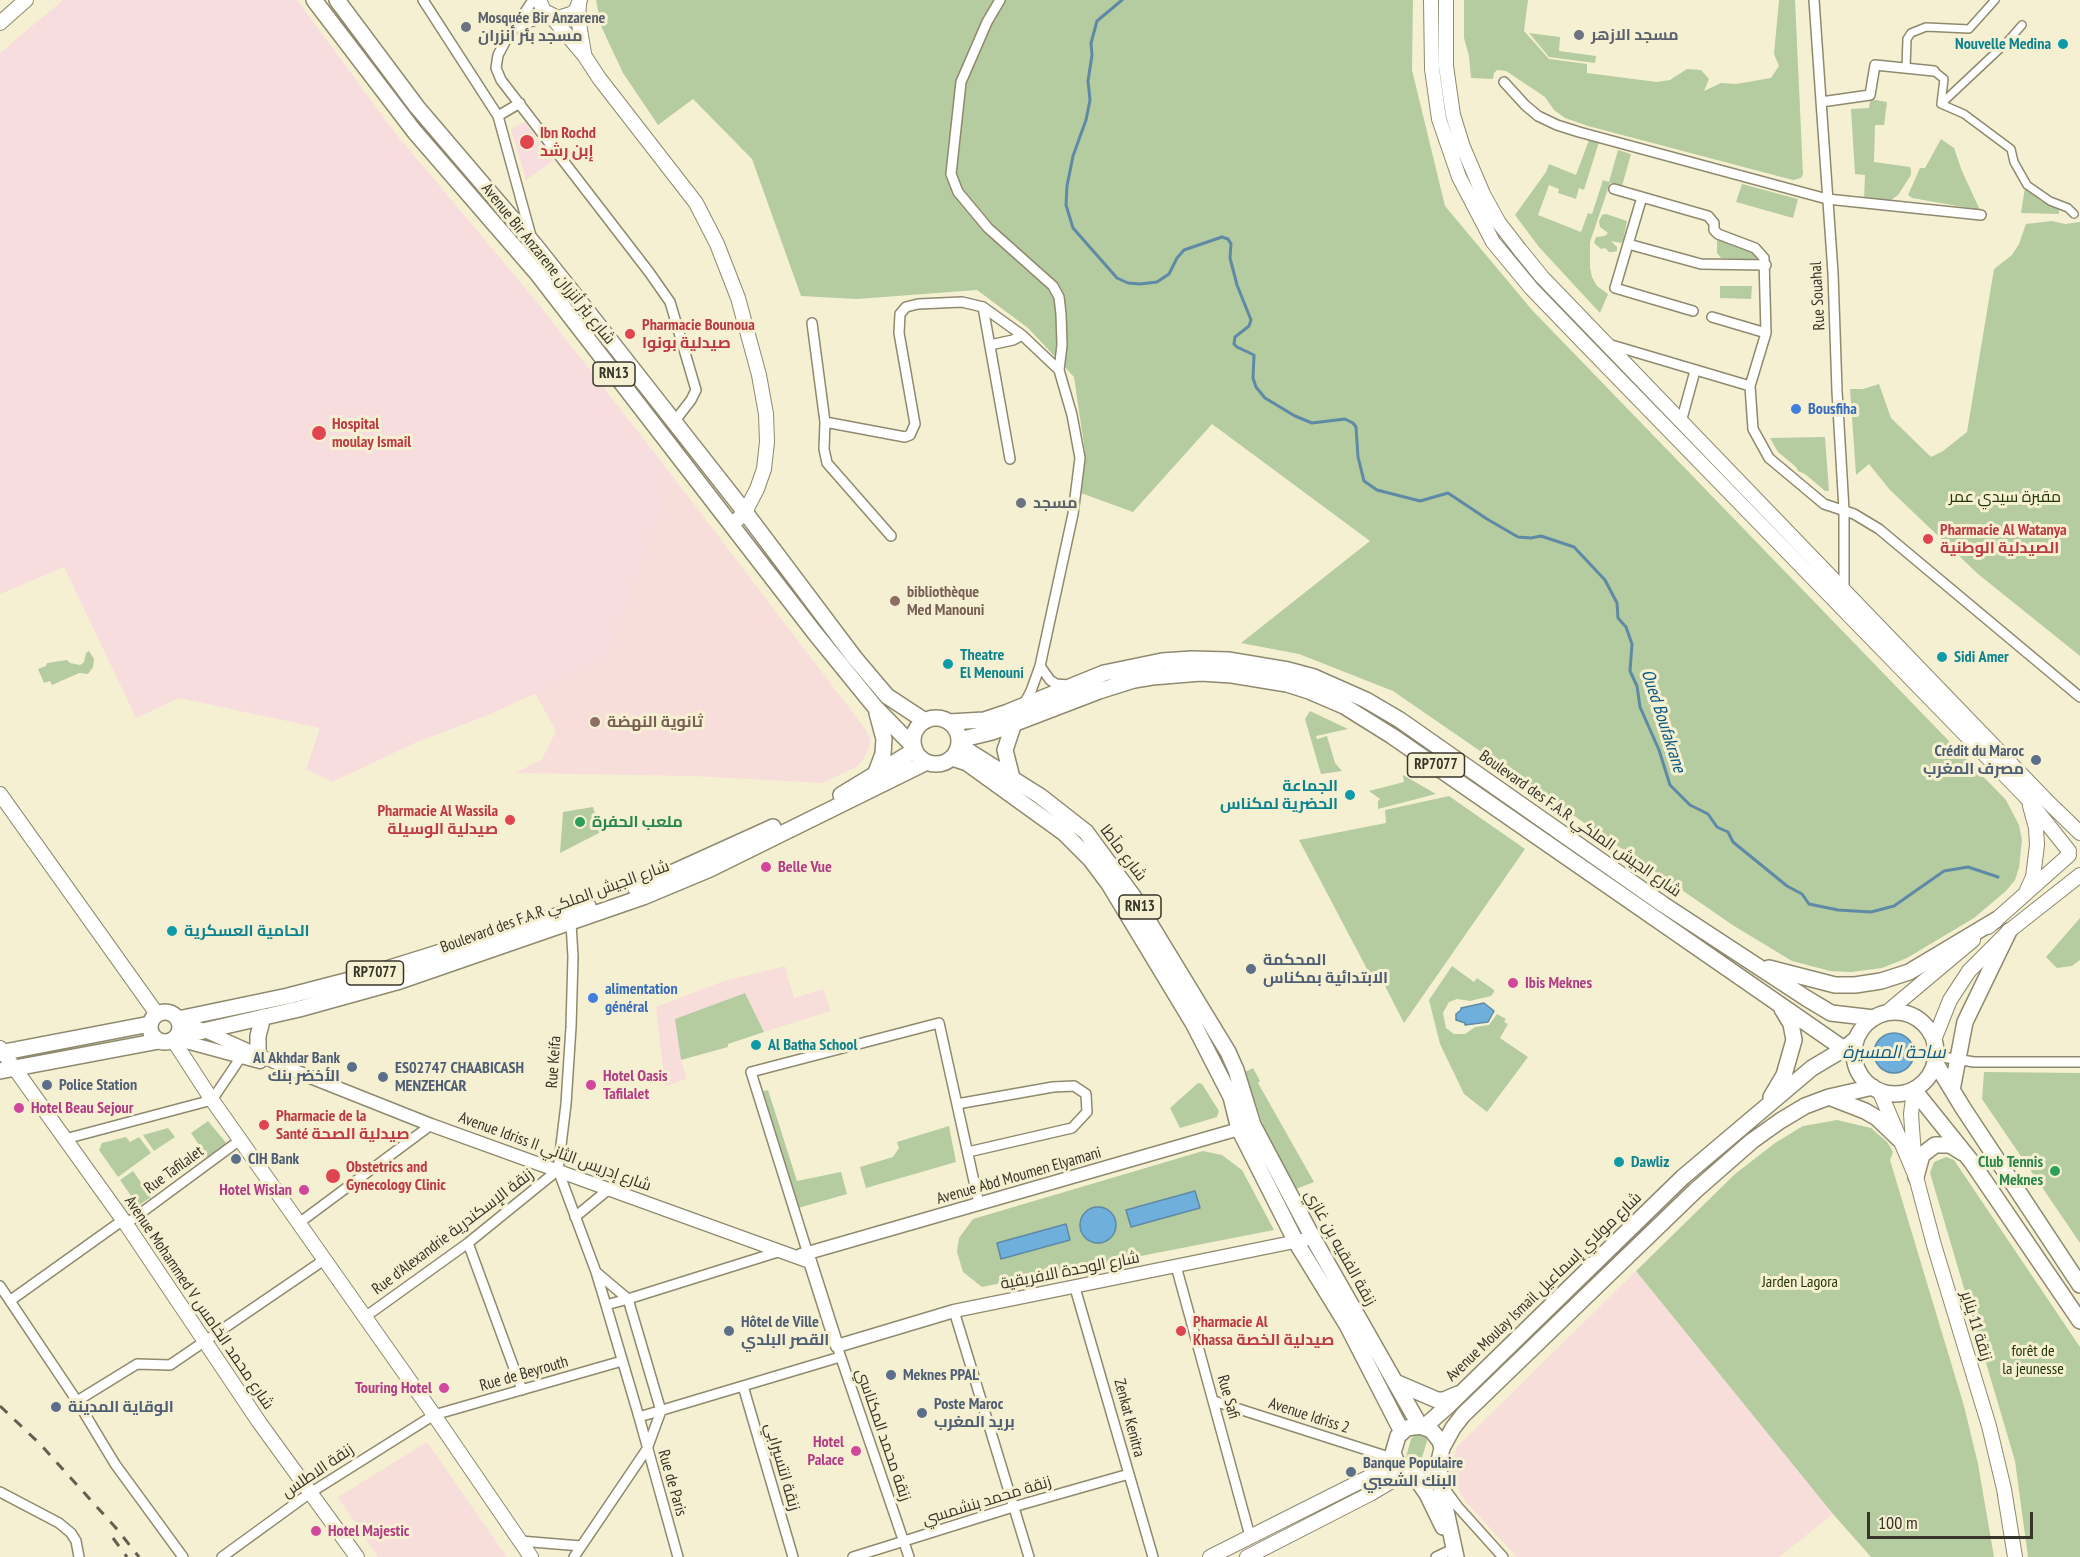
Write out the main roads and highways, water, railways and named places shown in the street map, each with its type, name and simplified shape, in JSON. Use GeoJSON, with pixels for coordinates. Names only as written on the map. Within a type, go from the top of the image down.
{"type":"FeatureCollection","features":[{"type":"Feature","properties":{"kind":"main road"},"geometry":{"type":"LineString","coordinates":[[0,23],[26,0]]}},
{"type":"Feature","properties":{"kind":"main road","name":"Avenue Bir Anzarene شارع بئر أنزران"},"geometry":{"type":"LineString","coordinates":[[314,0],[414,131],[536,272],[875,707],[914,748]]}},
{"type":"Feature","properties":{"kind":"main road","name":"Avenue Bir Anzarene شارع بئر أنزران"},"geometry":{"type":"LineString","coordinates":[[337,0],[424,115],[534,244],[745,512],[854,657],[887,696],[925,721]]}},
{"type":"Feature","properties":{"kind":"main road"},"geometry":{"type":"LineString","coordinates":[[539,0],[544,11],[558,18],[571,14],[579,2]]}},
{"type":"Feature","properties":{"kind":"main road"},"geometry":{"type":"LineString","coordinates":[[1431,0],[1432,69],[1439,119],[1459,177],[1493,242],[1531,288],[2026,797],[2069,853],[2074,864],[2080,867]]}},
{"type":"Feature","properties":{"kind":"main road"},"geometry":{"type":"LineString","coordinates":[[1446,0],[1446,66],[1449,92],[1463,147],[1499,223],[1542,277],[2080,835],[2072,843],[2069,853],[1996,920],[1880,1015],[1866,1023],[1849,1052]]}},
{"type":"Feature","properties":{"kind":"main road"},"geometry":{"type":"LineString","coordinates":[[579,2],[578,18],[584,55]]}},
{"type":"Feature","properties":{"kind":"main road"},"geometry":{"type":"LineString","coordinates":[[550,15],[584,55],[599,78],[696,203],[717,244],[738,298],[759,375],[766,414],[767,442],[764,469],[745,512],[732,525]]}},
{"type":"Feature","properties":{"kind":"main road","name":"Boulevard des F.A.R شارع الجيش الملكي"},"geometry":{"type":"LineString","coordinates":[[949,722],[984,720],[1104,673],[1133,665],[1192,659],[1228,660],[1314,677],[1400,720],[1664,905],[1831,1013],[1880,1015]]}},
{"type":"Feature","properties":{"kind":"main road","name":"Boulevard des F.A.R شارع الجيش الملكي"},"geometry":{"type":"LineString","coordinates":[[956,748],[1099,691],[1152,677],[1200,673],[1232,675],[1287,684],[1309,691],[1344,706],[1384,730],[1849,1052]]}},
{"type":"Feature","properties":{"kind":"main road"},"geometry":{"type":"LineString","coordinates":[[875,707],[884,738],[883,754],[875,775]]}},
{"type":"Feature","properties":{"kind":"main road"},"geometry":{"type":"LineString","coordinates":[[914,748],[915,733],[925,721],[937,718],[949,722]]}},
{"type":"Feature","properties":{"kind":"main road","name":"RN13"},"geometry":{"type":"LineString","coordinates":[[949,722],[958,733],[956,748],[967,763],[1064,833],[1091,860],[1129,915],[1194,1023],[1246,1127],[1296,1242],[1347,1325],[1402,1432]]}},
{"type":"Feature","properties":{"kind":"main road"},"geometry":{"type":"LineString","coordinates":[[1012,778],[1005,750],[1014,723]]}},
{"type":"Feature","properties":{"kind":"main road","name":"Boulevard des F.A.R شارع الجيش الملكي"},"geometry":{"type":"LineString","coordinates":[[178,1019],[288,996],[361,977],[603,901],[688,867],[793,819],[875,775],[914,748]]}},
{"type":"Feature","properties":{"kind":"main road","name":"RN13"},"geometry":{"type":"LineString","coordinates":[[914,748],[927,762]]}},
{"type":"Feature","properties":{"kind":"main road"},"geometry":{"type":"LineString","coordinates":[[927,762],[940,764],[956,748]]}},
{"type":"Feature","properties":{"kind":"main road","name":"شارع مآطا"},"geometry":{"type":"LineString","coordinates":[[956,748],[1040,796],[1086,832],[1133,896],[1228,1052],[1236,1070],[1246,1127]]}},
{"type":"Feature","properties":{"kind":"main road","name":"Boulevard des F.A.R شارع الجيش الملكي"},"geometry":{"type":"LineString","coordinates":[[7,1070],[171,1039],[400,981],[643,897],[710,869],[927,762]]}},
{"type":"Feature","properties":{"kind":"main road"},"geometry":{"type":"LineString","coordinates":[[0,794],[153,1019],[150,1032],[171,1039],[531,1557]]}},
{"type":"Feature","properties":{"kind":"main road"},"geometry":{"type":"LineString","coordinates":[[2025,894],[2033,877],[2037,845],[2032,811],[2026,797]]}},
{"type":"Feature","properties":{"kind":"main road"},"geometry":{"type":"LineString","coordinates":[[2080,875],[2009,931],[1969,970],[1950,1000],[1934,1040],[1936,1059],[1952,1090],[2080,1285]]}},
{"type":"Feature","properties":{"kind":"main road"},"geometry":{"type":"LineString","coordinates":[[1755,964],[1835,985],[1870,984],[1909,972],[1996,920]]}},
{"type":"Feature","properties":{"kind":"main road"},"geometry":{"type":"LineString","coordinates":[[1952,1090],[1969,1014],[2009,931]]}},
{"type":"Feature","properties":{"kind":"main road"},"geometry":{"type":"LineString","coordinates":[[1765,1109],[1784,1075],[1794,1040],[1791,1024],[1779,1004]]}},
{"type":"Feature","properties":{"kind":"main road","name":"RP7077"},"geometry":{"type":"LineString","coordinates":[[1,1052],[153,1019],[171,1013],[178,1019]]}},
{"type":"Feature","properties":{"kind":"main road","name":"RP7077"},"geometry":{"type":"LineString","coordinates":[[1880,1015],[1904,1013],[1921,1021],[1934,1040]]}},
{"type":"Feature","properties":{"kind":"main road"},"geometry":{"type":"LineString","coordinates":[[258,1055],[258,1036],[263,1017]]}},
{"type":"Feature","properties":{"kind":"main road"},"geometry":{"type":"LineString","coordinates":[[171,1039],[180,1028],[178,1019]]}},
{"type":"Feature","properties":{"kind":"main road","name":"Avenue Mohammed V شارع محمد الخامس"},"geometry":{"type":"LineString","coordinates":[[1,1052],[7,1070],[65,1139],[125,1222],[205,1342],[357,1557]]}},
{"type":"Feature","properties":{"kind":"main road","name":"RP7077"},"geometry":{"type":"LineString","coordinates":[[1849,1052],[1863,1078],[1876,1089]]}},
{"type":"Feature","properties":{"kind":"main road","name":"Avenue Moulay Ismail شارع مولاي إسماعيل"},"geometry":{"type":"LineString","coordinates":[[1422,1426],[1461,1393],[1683,1177],[1812,1068],[1849,1052]]}},
{"type":"Feature","properties":{"kind":"main road"},"geometry":{"type":"LineString","coordinates":[[1210,1557],[1363,1480],[1403,1467],[1429,1471],[1441,1455],[1453,1428],[1463,1415],[1695,1190],[1752,1142],[1805,1106],[1829,1097],[1876,1089],[1900,1093],[1914,1090],[1930,1074],[1936,1059]]}},
{"type":"Feature","properties":{"kind":"main road"},"geometry":{"type":"LineString","coordinates":[[1876,1089],[1916,1177]]}},
{"type":"Feature","properties":{"kind":"main road"},"geometry":{"type":"LineString","coordinates":[[1914,1090],[1971,1161],[2080,1321]]}},
{"type":"Feature","properties":{"kind":"main road"},"geometry":{"type":"LineString","coordinates":[[1914,1090],[1911,1114],[1916,1177]]}},
{"type":"Feature","properties":{"kind":"main road"},"geometry":{"type":"LineString","coordinates":[[1829,1097],[1877,1118],[1899,1139]]}},
{"type":"Feature","properties":{"kind":"main road","name":"زنقة الفقيه بن غازي"},"geometry":{"type":"LineString","coordinates":[[1246,1127],[1313,1238],[1396,1385]]}},
{"type":"Feature","properties":{"kind":"main road"},"geometry":{"type":"LineString","coordinates":[[1916,1177],[1922,1155],[1935,1145],[1950,1145],[1971,1161]]}},
{"type":"Feature","properties":{"kind":"main road","name":"زنقة 11 يناير"},"geometry":{"type":"LineString","coordinates":[[1916,1177],[1997,1457],[2015,1557]]}},
{"type":"Feature","properties":{"kind":"main road"},"geometry":{"type":"LineString","coordinates":[[1396,1385],[1437,1400],[1444,1400],[1461,1393]]}},
{"type":"Feature","properties":{"kind":"main road","name":"RN13"},"geometry":{"type":"LineString","coordinates":[[1396,1385],[1422,1426],[1437,1435],[1441,1455]]}},
{"type":"Feature","properties":{"kind":"main road"},"geometry":{"type":"LineString","coordinates":[[1422,1426],[1407,1428],[1402,1432],[1395,1442],[1393,1453],[1427,1494],[1455,1553]]}},
{"type":"Feature","properties":{"kind":"main road"},"geometry":{"type":"LineString","coordinates":[[1441,1455],[1440,1483],[1455,1553]]}},
{"type":"Feature","properties":{"kind":"main road"},"geometry":{"type":"LineString","coordinates":[[1247,1557],[1265,1552],[1370,1494],[1403,1467]]}},
{"type":"Feature","properties":{"kind":"water"},"geometry":{"type":"Polygon","coordinates":[[[1484,1003],[1494,1011],[1488,1022],[1465,1025],[1456,1020],[1456,1014],[1461,1008],[1484,1003]]]}},
{"type":"Feature","properties":{"kind":"water","name":"ساحة المسيرة"},"geometry":{"type":"Polygon","coordinates":[[[1894,1033],[1902,1034],[1908,1039],[1913,1045],[1913,1061],[1908,1067],[1902,1072],[1894,1073],[1886,1072],[1880,1067],[1875,1061],[1874,1053],[1875,1045],[1880,1039],[1886,1034],[1894,1033]]]}},
{"type":"Feature","properties":{"kind":"water"},"geometry":{"type":"Polygon","coordinates":[[[1195,1191],[1200,1208],[1131,1227],[1126,1210],[1195,1191]]]}},
{"type":"Feature","properties":{"kind":"water"},"geometry":{"type":"Polygon","coordinates":[[[1098,1207],[1111,1212],[1116,1225],[1111,1238],[1098,1243],[1085,1238],[1080,1225],[1085,1212],[1098,1207]]]}},
{"type":"Feature","properties":{"kind":"water"},"geometry":{"type":"Polygon","coordinates":[[[1066,1224],[1070,1240],[1001,1259],[997,1243],[1066,1224]]]}},
{"type":"Feature","properties":{"kind":"waterway","name":"Oued Boufakrane"},"geometry":{"type":"LineString","coordinates":[[1122,0],[1097,21],[1091,43],[1092,55],[1088,81],[1090,100],[1086,120],[1073,156],[1066,205],[1073,228],[1117,278],[1128,283],[1157,282],[1169,274],[1184,250],[1222,237],[1228,239],[1231,244],[1230,258],[1237,285],[1251,320],[1249,326],[1235,337],[1234,344],[1254,355],[1253,378],[1256,387],[1265,398],[1295,416],[1312,423],[1345,419],[1353,423],[1356,427],[1358,457],[1364,481],[1377,490],[1420,501],[1448,493],[1518,537],[1541,536],[1574,547],[1605,580],[1617,603],[1618,618],[1626,627],[1632,644],[1630,671],[1637,686],[1640,707],[1659,750],[1670,785],[1690,805],[1708,814],[1717,827],[1728,832],[1733,842],[1787,886],[1802,894],[1809,904],[1838,910],[1871,912],[1894,906],[1944,871],[1968,867],[1998,877]]}},
{"type":"Feature","properties":{"kind":"railway"},"geometry":{"type":"LineString","coordinates":[[0,1406],[40,1444],[116,1528],[139,1557]]}},
{"type":"Feature","properties":{"kind":"railway"},"geometry":{"type":"LineString","coordinates":[[113,1538],[127,1557]]}},
{"type":"Feature","properties":{"kind":"place","name":"Mosquée Bir Anzarene مسجد بئر أنزران"},"geometry":{"type":"Point","coordinates":[466,27]}},
{"type":"Feature","properties":{"kind":"place","name":"مسجد الازهر"},"geometry":{"type":"Point","coordinates":[1579,35]}},
{"type":"Feature","properties":{"kind":"place","name":"Nouvelle Medina"},"geometry":{"type":"Point","coordinates":[2063,44]}},
{"type":"Feature","properties":{"kind":"place","name":"Ibn Rochd إبن رشد"},"geometry":{"type":"Point","coordinates":[527,142]}},
{"type":"Feature","properties":{"kind":"place","name":"Pharmacie Bounoua صيدلية بونوا"},"geometry":{"type":"Point","coordinates":[630,334]}},
{"type":"Feature","properties":{"kind":"place","name":"Bousfiha"},"geometry":{"type":"Point","coordinates":[1796,409]}},
{"type":"Feature","properties":{"kind":"place","name":"Hospital moulay Ismail"},"geometry":{"type":"Point","coordinates":[319,433]}},
{"type":"Feature","properties":{"kind":"place","name":"مسجد"},"geometry":{"type":"Point","coordinates":[1021,503]}},
{"type":"Feature","properties":{"kind":"place","name":"Pharmacie Al Watanya الصيدلية الوطنية"},"geometry":{"type":"Point","coordinates":[1928,539]}},
{"type":"Feature","properties":{"kind":"place","name":"bibliothèque Med Manouni"},"geometry":{"type":"Point","coordinates":[895,601]}},
{"type":"Feature","properties":{"kind":"place","name":"Sidi Amer"},"geometry":{"type":"Point","coordinates":[1942,657]}},
{"type":"Feature","properties":{"kind":"place","name":"Theatre El Menouni"},"geometry":{"type":"Point","coordinates":[948,664]}},
{"type":"Feature","properties":{"kind":"place","name":"ثانوية النهضة"},"geometry":{"type":"Point","coordinates":[595,722]}},
{"type":"Feature","properties":{"kind":"place","name":"Crédit du Maroc مصرف المغرب"},"geometry":{"type":"Point","coordinates":[2036,760]}},
{"type":"Feature","properties":{"kind":"place","name":"الجماعة الحضرية لمكناس"},"geometry":{"type":"Point","coordinates":[1350,795]}},
{"type":"Feature","properties":{"kind":"place","name":"Pharmacie Al Wassila صيدلية الوسيلة"},"geometry":{"type":"Point","coordinates":[510,820]}},
{"type":"Feature","properties":{"kind":"place","name":"ملعب الحفرة"},"geometry":{"type":"Point","coordinates":[580,822]}},
{"type":"Feature","properties":{"kind":"place","name":"Belle Vue"},"geometry":{"type":"Point","coordinates":[766,867]}},
{"type":"Feature","properties":{"kind":"place","name":"الحامية العسكرية"},"geometry":{"type":"Point","coordinates":[172,931]}},
{"type":"Feature","properties":{"kind":"place","name":"المحكمة الابتدائية بمكناس"},"geometry":{"type":"Point","coordinates":[1251,969]}},
{"type":"Feature","properties":{"kind":"place","name":"Ibis Meknes"},"geometry":{"type":"Point","coordinates":[1513,983]}},
{"type":"Feature","properties":{"kind":"place","name":"alimentation général"},"geometry":{"type":"Point","coordinates":[593,998]}},
{"type":"Feature","properties":{"kind":"place","name":"Al Batha School"},"geometry":{"type":"Point","coordinates":[756,1045]}},
{"type":"Feature","properties":{"kind":"place","name":"Al Akhdar Bank الأخضر بنك"},"geometry":{"type":"Point","coordinates":[352,1067]}},
{"type":"Feature","properties":{"kind":"place","name":"ES02747 CHAABICASH MENZEHCAR"},"geometry":{"type":"Point","coordinates":[383,1077]}},
{"type":"Feature","properties":{"kind":"place","name":"Police Station"},"geometry":{"type":"Point","coordinates":[47,1085]}},
{"type":"Feature","properties":{"kind":"place","name":"Hotel Oasis Tafilalet"},"geometry":{"type":"Point","coordinates":[591,1085]}},
{"type":"Feature","properties":{"kind":"place","name":"Hotel Beau Sejour"},"geometry":{"type":"Point","coordinates":[19,1108]}},
{"type":"Feature","properties":{"kind":"place","name":"Pharmacie de la Santé صيدلية الصحة"},"geometry":{"type":"Point","coordinates":[264,1125]}},
{"type":"Feature","properties":{"kind":"place","name":"CIH Bank"},"geometry":{"type":"Point","coordinates":[236,1159]}},
{"type":"Feature","properties":{"kind":"place","name":"Dawliz"},"geometry":{"type":"Point","coordinates":[1619,1162]}},
{"type":"Feature","properties":{"kind":"place","name":"Club Tennis Meknes"},"geometry":{"type":"Point","coordinates":[2055,1171]}},
{"type":"Feature","properties":{"kind":"place","name":"Obstetrics and Gynecology Clinic"},"geometry":{"type":"Point","coordinates":[333,1176]}},
{"type":"Feature","properties":{"kind":"place","name":"Hotel Wislan"},"geometry":{"type":"Point","coordinates":[304,1190]}},
{"type":"Feature","properties":{"kind":"place","name":"Hôtel de Ville القصر البلدي"},"geometry":{"type":"Point","coordinates":[729,1331]}},
{"type":"Feature","properties":{"kind":"place","name":"Pharmacie Al Khassa صيدلية الخصة"},"geometry":{"type":"Point","coordinates":[1181,1331]}},
{"type":"Feature","properties":{"kind":"place","name":"Meknes PPAL"},"geometry":{"type":"Point","coordinates":[891,1375]}},
{"type":"Feature","properties":{"kind":"place","name":"Touring Hotel"},"geometry":{"type":"Point","coordinates":[444,1388]}},
{"type":"Feature","properties":{"kind":"place","name":"الوقاية المدينة"},"geometry":{"type":"Point","coordinates":[56,1407]}},
{"type":"Feature","properties":{"kind":"place","name":"Poste Maroc بريد المغرب"},"geometry":{"type":"Point","coordinates":[922,1413]}},
{"type":"Feature","properties":{"kind":"place","name":"Hotel Palace"},"geometry":{"type":"Point","coordinates":[856,1451]}},
{"type":"Feature","properties":{"kind":"place","name":"Banque Populaire البنك الشعبي"},"geometry":{"type":"Point","coordinates":[1351,1472]}},
{"type":"Feature","properties":{"kind":"place","name":"Hotel Majestic"},"geometry":{"type":"Point","coordinates":[316,1531]}},
{"type":"Feature","properties":{"kind":"park label","name":"مقبرة سيدي عمر"},"geometry":{"type":"Point","coordinates":[2005,497]}},
{"type":"Feature","properties":{"kind":"park label","name":"Jarden Lagora"},"geometry":{"type":"Point","coordinates":[1800,1282]}},
{"type":"Feature","properties":{"kind":"park label","name":"forêt de la jeunesse"},"geometry":{"type":"Point","coordinates":[2033,1360]}}]}
